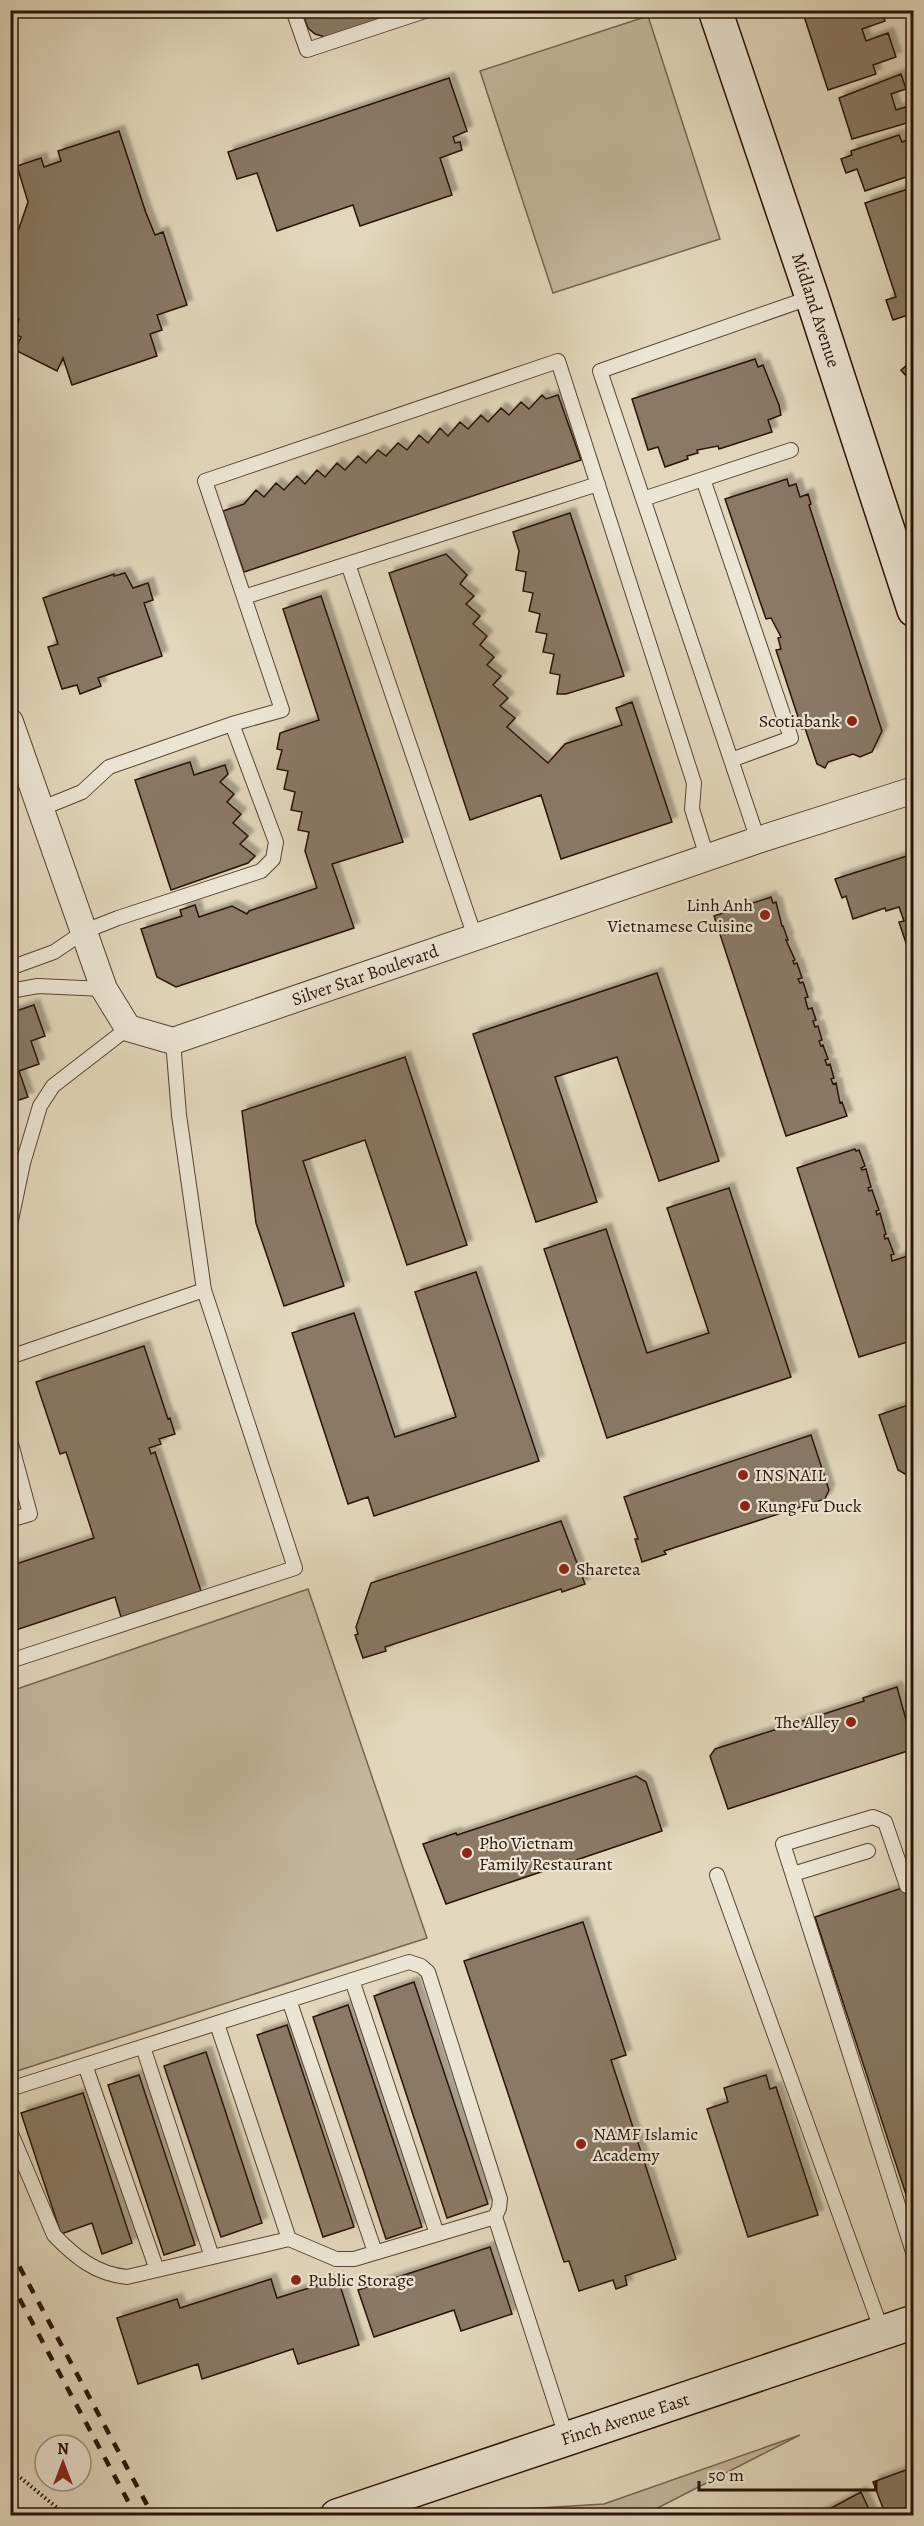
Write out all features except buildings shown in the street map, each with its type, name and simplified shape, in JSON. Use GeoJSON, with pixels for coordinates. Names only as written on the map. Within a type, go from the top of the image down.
{"type":"FeatureCollection","features":[{"type":"Feature","properties":{"kind":"main road","name":"Midland Avenue"},"geometry":{"type":"LineString","coordinates":[[715,10],[910,589]]}},
{"type":"Feature","properties":{"kind":"main road","name":"Finch Avenue East"},"geometry":{"type":"LineString","coordinates":[[337,2516],[914,2322]]}},
{"type":"Feature","properties":{"kind":"street"},"geometry":{"type":"LineString","coordinates":[[12,729],[19,775],[40,809],[104,989],[128,1028],[173,1041]]}},
{"type":"Feature","properties":{"kind":"street","name":"Silver Star Boulevard"},"geometry":{"type":"LineString","coordinates":[[173,1041],[707,857],[914,790]]}},
{"type":"Feature","properties":{"kind":"lane"},"geometry":{"type":"LineString","coordinates":[[293,10],[307,50],[428,10]]}},
{"type":"Feature","properties":{"kind":"lane"},"geometry":{"type":"LineString","coordinates":[[758,840],[600,371],[812,297]]}},
{"type":"Feature","properties":{"kind":"lane"},"geometry":{"type":"LineString","coordinates":[[40,809],[82,792],[110,767],[232,724],[282,710],[205,481],[558,361],[694,783],[692,809],[707,857]]}},
{"type":"Feature","properties":{"kind":"lane"},"geometry":{"type":"LineString","coordinates":[[643,499],[791,450]]}},
{"type":"Feature","properties":{"kind":"lane"},"geometry":{"type":"LineString","coordinates":[[703,479],[791,738],[731,760]]}},
{"type":"Feature","properties":{"kind":"lane"},"geometry":{"type":"LineString","coordinates":[[244,597],[598,484]]}},
{"type":"Feature","properties":{"kind":"lane"},"geometry":{"type":"LineString","coordinates":[[348,564],[476,937]]}},
{"type":"Feature","properties":{"kind":"lane"},"geometry":{"type":"LineString","coordinates":[[10,968],[54,952],[85,931],[141,909],[261,871],[273,859],[276,842],[232,724]]}},
{"type":"Feature","properties":{"kind":"lane"},"geometry":{"type":"LineString","coordinates":[[10,992],[38,986],[104,989]]}},
{"type":"Feature","properties":{"kind":"lane"},"geometry":{"type":"LineString","coordinates":[[10,1225],[17,1162],[40,1106],[53,1086],[128,1028]]}},
{"type":"Feature","properties":{"kind":"lane"},"geometry":{"type":"LineString","coordinates":[[10,1661],[295,1568],[204,1290],[178,1115],[173,1041]]}},
{"type":"Feature","properties":{"kind":"lane"},"geometry":{"type":"LineString","coordinates":[[10,1357],[204,1290]]}},
{"type":"Feature","properties":{"kind":"lane"},"geometry":{"type":"LineString","coordinates":[[10,1440],[30,1514],[10,1520]]}},
{"type":"Feature","properties":{"kind":"lane"},"geometry":{"type":"LineString","coordinates":[[907,1886],[885,1822],[873,1817],[783,1844],[914,2255]]}},
{"type":"Feature","properties":{"kind":"lane"},"geometry":{"type":"LineString","coordinates":[[792,1874],[868,1851]]}},
{"type":"Feature","properties":{"kind":"lane"},"geometry":{"type":"LineString","coordinates":[[717,1875],[883,2334]]}},
{"type":"Feature","properties":{"kind":"lane"},"geometry":{"type":"LineString","coordinates":[[10,2091],[16,2087],[409,1962],[421,1966],[428,1972],[500,2199],[495,2217],[567,2439]]}},
{"type":"Feature","properties":{"kind":"lane"},"geometry":{"type":"LineString","coordinates":[[352,1980],[437,2234]]}},
{"type":"Feature","properties":{"kind":"lane"},"geometry":{"type":"LineString","coordinates":[[289,2000],[375,2252]]}},
{"type":"Feature","properties":{"kind":"lane"},"geometry":{"type":"LineString","coordinates":[[217,2024],[289,2239]]}},
{"type":"Feature","properties":{"kind":"lane"},"geometry":{"type":"LineString","coordinates":[[143,2047],[212,2257]]}},
{"type":"Feature","properties":{"kind":"lane"},"geometry":{"type":"LineString","coordinates":[[85,2065],[157,2270]]}},
{"type":"Feature","properties":{"kind":"lane"},"geometry":{"type":"LineString","coordinates":[[10,2131],[54,2235],[67,2248],[101,2272],[114,2276],[127,2277],[289,2239],[336,2259],[354,2259],[495,2217]]}},
{"type":"Feature","properties":{"kind":"path"},"geometry":{"type":"LineString","coordinates":[[10,2469],[67,2516]]}},
{"type":"Feature","properties":{"kind":"shaded area"},"geometry":{"type":"Polygon","coordinates":[[[648,16],[720,239],[553,293],[480,71],[648,16]]]}},
{"type":"Feature","properties":{"kind":"shaded area"},"geometry":{"type":"Polygon","coordinates":[[[308,1589],[427,1938],[11,2073],[11,1691],[308,1589]]]}},
{"type":"Feature","properties":{"kind":"shaded area"},"geometry":{"type":"Polygon","coordinates":[[[800,2435],[644,2515],[502,2515],[523,2509],[604,2504],[800,2435]]]}},
{"type":"Feature","properties":{"kind":"railway"},"geometry":{"type":"LineString","coordinates":[[10,2249],[153,2516]]}},
{"type":"Feature","properties":{"kind":"railway"},"geometry":{"type":"LineString","coordinates":[[10,2281],[136,2516]]}},
{"type":"Feature","properties":{"kind":"place","name":"Scotiabank"},"geometry":{"type":"Point","coordinates":[852,721]}},
{"type":"Feature","properties":{"kind":"place","name":"Linh Anh Vietnamese Cuisine"},"geometry":{"type":"Point","coordinates":[765,915]}},
{"type":"Feature","properties":{"kind":"place","name":"INS NAIL"},"geometry":{"type":"Point","coordinates":[743,1475]}},
{"type":"Feature","properties":{"kind":"place","name":"Kung Fu Duck"},"geometry":{"type":"Point","coordinates":[745,1506]}},
{"type":"Feature","properties":{"kind":"place","name":"Sharetea"},"geometry":{"type":"Point","coordinates":[564,1569]}},
{"type":"Feature","properties":{"kind":"place","name":"The Alley"},"geometry":{"type":"Point","coordinates":[851,1722]}},
{"type":"Feature","properties":{"kind":"place","name":"Pho Vietnam Family Restaurant"},"geometry":{"type":"Point","coordinates":[467,1853]}},
{"type":"Feature","properties":{"kind":"place","name":"NAMF Islamic Academy"},"geometry":{"type":"Point","coordinates":[581,2144]}},
{"type":"Feature","properties":{"kind":"place","name":"Public Storage"},"geometry":{"type":"Point","coordinates":[296,2280]}}]}
